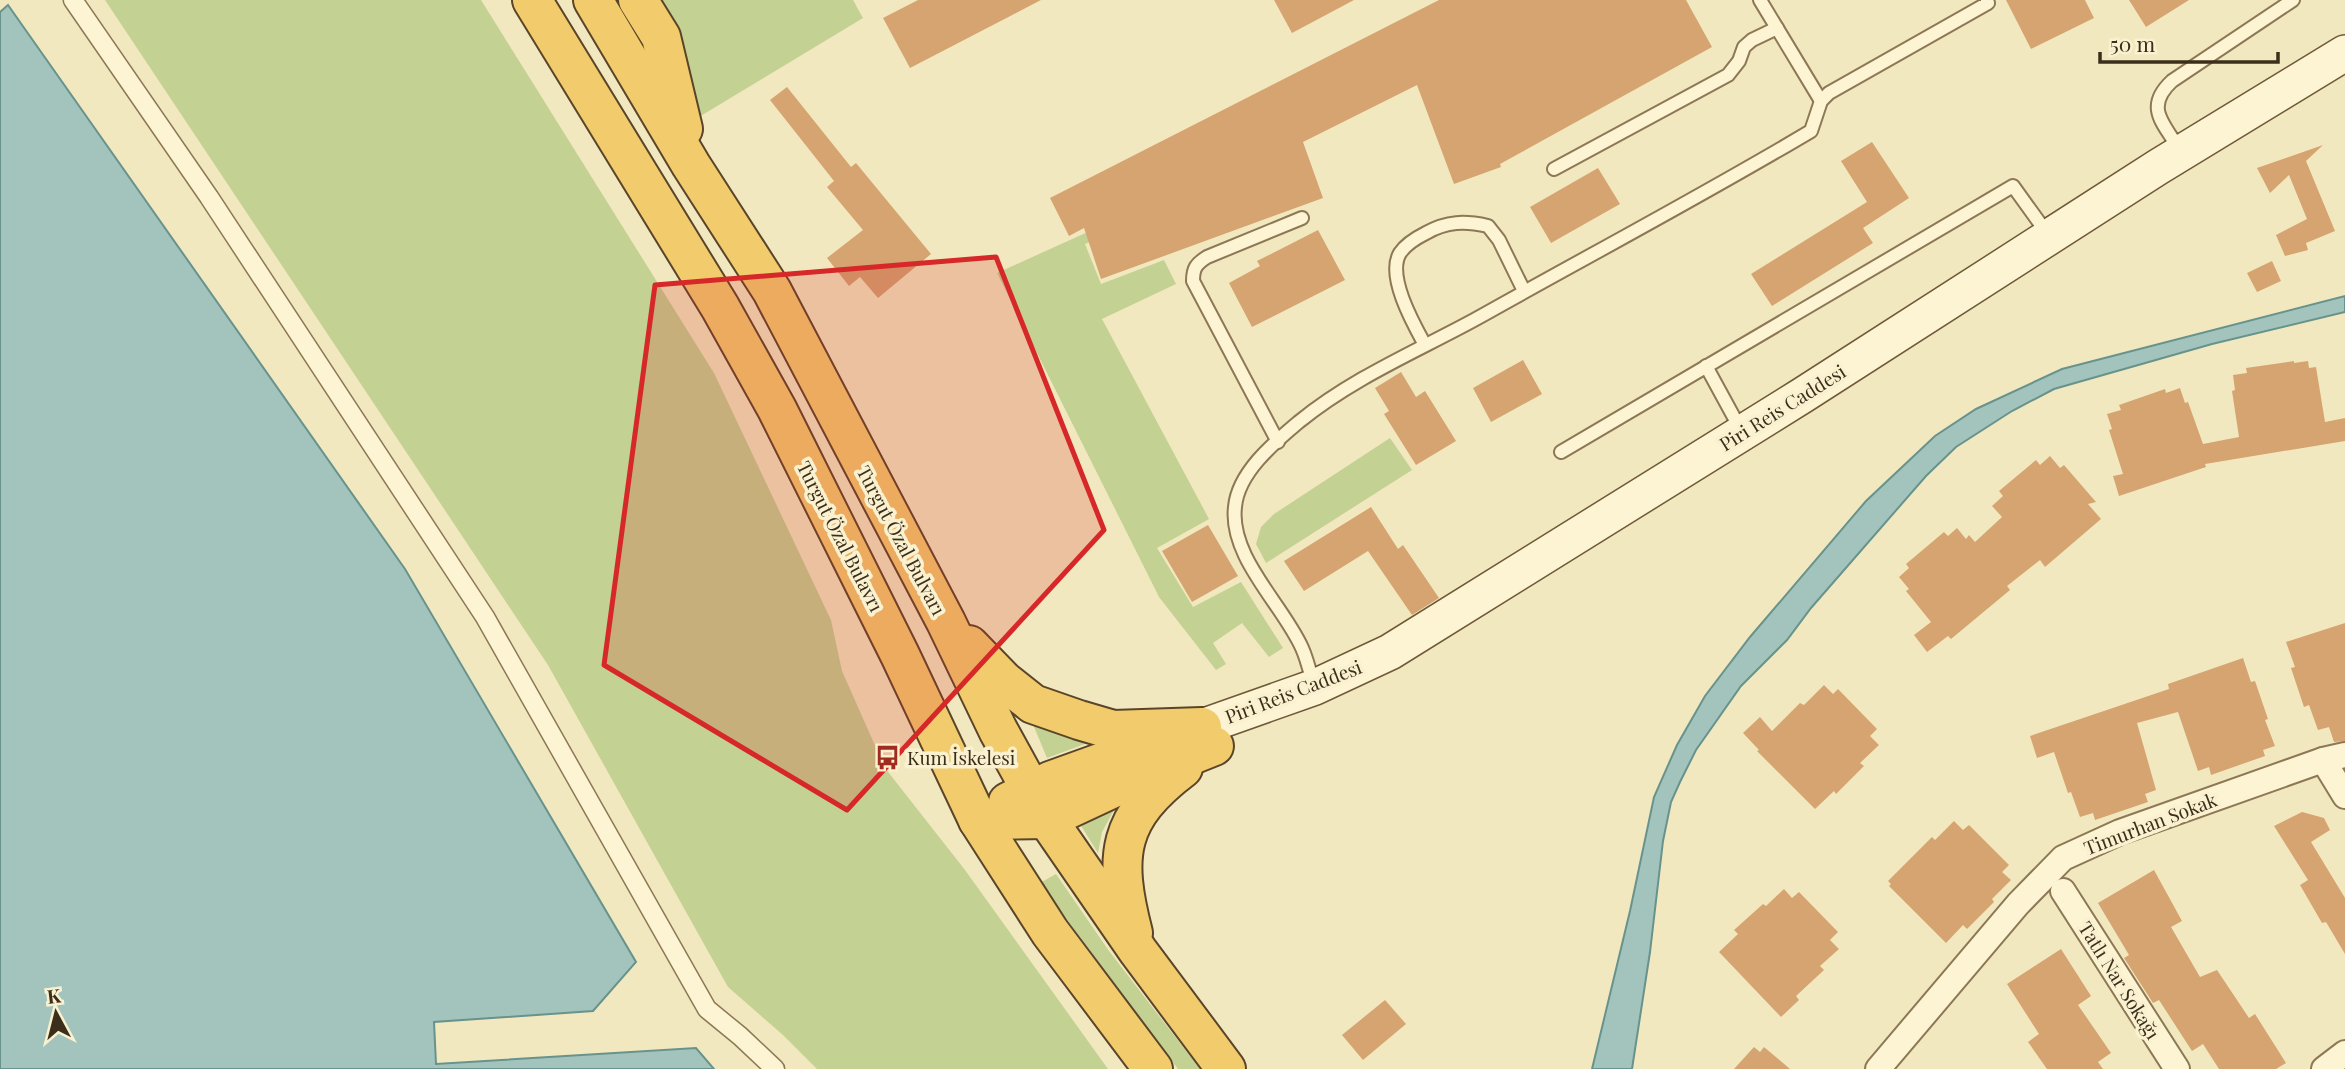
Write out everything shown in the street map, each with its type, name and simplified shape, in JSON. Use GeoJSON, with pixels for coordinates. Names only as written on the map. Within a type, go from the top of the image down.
{"type":"FeatureCollection","features":[{"type":"Feature","properties":{"kind":"highway","name":"Turgut Özal Bulavrı"},"geometry":{"type":"LineString","coordinates":[[532,0],[720,307],[777,409],[900,655],[978,820],[1050,932],[1153,1069]]}},
{"type":"Feature","properties":{"kind":"highway","name":"Turgut Özal Bulvarı"},"geometry":{"type":"LineString","coordinates":[[593,0],[691,165],[772,291],[946,622],[1038,805],[1138,951],[1226,1069]]}},
{"type":"Feature","properties":{"kind":"highway"},"geometry":{"type":"LineString","coordinates":[[638,0],[661,37],[691,165]]}},
{"type":"Feature","properties":{"kind":"highway"},"geometry":{"type":"LineString","coordinates":[[946,622],[1004,681],[1033,704],[1113,730],[1208,736]]}},
{"type":"Feature","properties":{"kind":"highway"},"geometry":{"type":"LineString","coordinates":[[978,820],[1139,776],[1208,736]]}},
{"type":"Feature","properties":{"kind":"highway"},"geometry":{"type":"LineString","coordinates":[[1138,951],[1124,899],[1121,874],[1124,845],[1138,811],[1208,736]]}},
{"type":"Feature","properties":{"kind":"main road","name":"Piri Reis Caddesi"},"geometry":{"type":"LineString","coordinates":[[1208,736],[1238,713],[1315,687],[1390,652],[2345,52]]}},
{"type":"Feature","properties":{"kind":"main road","name":"Piri Reis Caddesi"},"geometry":{"type":"LineString","coordinates":[[1208,736],[1404,669],[1601,538],[1872,367],[1967,303],[2345,71]]}},
{"type":"Feature","properties":{"kind":"street"},"geometry":{"type":"LineString","coordinates":[[73,0],[209,197],[485,617],[707,1009],[775,1069]]}},
{"type":"Feature","properties":{"kind":"street"},"geometry":{"type":"LineString","coordinates":[[2334,758],[2345,796]]}},
{"type":"Feature","properties":{"kind":"street","name":"Timurhan Sokak"},"geometry":{"type":"LineString","coordinates":[[1878,1069],[2018,904],[2063,858],[2120,832],[2334,758]]}},
{"type":"Feature","properties":{"kind":"street","name":"Tatlı Nar Sokağı"},"geometry":{"type":"LineString","coordinates":[[2063,891],[2176,1069]]}},
{"type":"Feature","properties":{"kind":"street"},"geometry":{"type":"LineString","coordinates":[[2324,1069],[2345,1053]]}},
{"type":"Feature","properties":{"kind":"lane"},"geometry":{"type":"LineString","coordinates":[[1760,0],[1821,101]]}},
{"type":"Feature","properties":{"kind":"lane"},"geometry":{"type":"LineString","coordinates":[[1315,687],[1303,649],[1242,548],[1234,519],[1238,491],[1250,470],[1300,421],[1342,391],[1811,131],[1821,101],[1829,93],[1988,3],[1987,0]]}},
{"type":"Feature","properties":{"kind":"lane"},"geometry":{"type":"LineString","coordinates":[[2182,153],[2159,116],[2160,92],[2172,81],[2292,0]]}},
{"type":"Feature","properties":{"kind":"lane"},"geometry":{"type":"LineString","coordinates":[[1554,169],[1728,75],[1739,61],[1744,47],[1777,28]]}},
{"type":"Feature","properties":{"kind":"lane"},"geometry":{"type":"LineString","coordinates":[[1561,452],[2013,186],[2049,237]]}},
{"type":"Feature","properties":{"kind":"lane"},"geometry":{"type":"LineString","coordinates":[[1278,442],[1193,281],[1193,271],[1196,264],[1207,257],[1302,218]]}},
{"type":"Feature","properties":{"kind":"lane"},"geometry":{"type":"LineString","coordinates":[[1425,345],[1400,291],[1397,272],[1399,255],[1413,240],[1431,230],[1439,226],[1466,222],[1489,226],[1499,240],[1524,291]]}},
{"type":"Feature","properties":{"kind":"lane"},"geometry":{"type":"LineString","coordinates":[[1706,366],[1743,432]]}},
{"type":"Feature","properties":{"kind":"highlighted area"},"geometry":{"type":"Polygon","coordinates":[[[996,257],[1104,530],[847,810],[604,665],[655,285],[996,257]]]}},
{"type":"Feature","properties":{"kind":"green space"},"geometry":{"type":"Polygon","coordinates":[[[105,0],[481,0],[714,373],[831,620],[842,671],[885,768],[965,870],[1108,1069],[817,1069],[728,987],[548,665],[105,0]]]}},
{"type":"Feature","properties":{"kind":"green space"},"geometry":{"type":"Polygon","coordinates":[[[651,0],[853,0],[863,18],[699,117],[651,0]]]}},
{"type":"Feature","properties":{"kind":"green space"},"geometry":{"type":"Polygon","coordinates":[[[1121,217],[1125,227],[1085,244],[1101,284],[1164,260],[1176,284],[1102,319],[1209,519],[1157,548],[1193,607],[1241,582],[1283,648],[1269,657],[1242,623],[1213,643],[1226,664],[1216,670],[1159,597],[997,273],[1121,217]]]}},
{"type":"Feature","properties":{"kind":"green space"},"geometry":{"type":"Polygon","coordinates":[[[1390,438],[1412,470],[1266,563],[1256,544],[1261,527],[1274,514],[1390,438]]]}},
{"type":"Feature","properties":{"kind":"green space"},"geometry":{"type":"Polygon","coordinates":[[[1032,722],[1093,741],[1047,758],[1032,722]]]}},
{"type":"Feature","properties":{"kind":"green space"},"geometry":{"type":"Polygon","coordinates":[[[1120,799],[1102,832],[1098,853],[1075,816],[1120,799]]]}},
{"type":"Feature","properties":{"kind":"green space"},"geometry":{"type":"Polygon","coordinates":[[[1056,874],[1109,951],[1200,1069],[1178,1069],[1040,883],[1056,874]]]}},
{"type":"Feature","properties":{"kind":"water"},"geometry":{"type":"Polygon","coordinates":[[[8,5],[405,569],[636,962],[593,1011],[434,1022],[436,1064],[696,1048],[714,1069],[0,1069],[0,12],[8,5]]]}},
{"type":"Feature","properties":{"kind":"water"},"geometry":{"type":"Polygon","coordinates":[[[2345,296],[2345,312],[2212,344],[2054,389],[2012,411],[1956,447],[1926,476],[1811,608],[1787,640],[1741,686],[1696,750],[1671,802],[1663,841],[1632,1069],[1592,1069],[1654,797],[1677,745],[1705,696],[1750,637],[1866,501],[1935,436],[1976,409],[2062,369],[2345,296]]]}},
{"type":"Feature","properties":{"kind":"building"},"geometry":{"type":"Polygon","coordinates":[[[918,0],[1041,0],[910,68],[883,18],[918,0]]]}},
{"type":"Feature","properties":{"kind":"building"},"geometry":{"type":"Polygon","coordinates":[[[1274,0],[1354,0],[1292,33],[1274,0]]]}},
{"type":"Feature","properties":{"kind":"building"},"geometry":{"type":"Polygon","coordinates":[[[1439,0],[1686,0],[1712,47],[1500,164],[1501,167],[1454,184],[1417,85],[1303,142],[1323,198],[1101,279],[1084,228],[1069,236],[1050,198],[1439,0]]]}},
{"type":"Feature","properties":{"kind":"building"},"geometry":{"type":"Polygon","coordinates":[[[2006,0],[2085,0],[2094,18],[2031,49],[2006,0]]]}},
{"type":"Feature","properties":{"kind":"building"},"geometry":{"type":"Polygon","coordinates":[[[2129,0],[2189,0],[2146,27],[2129,0]]]}},
{"type":"Feature","properties":{"kind":"building"},"geometry":{"type":"Polygon","coordinates":[[[787,87],[851,167],[856,163],[931,254],[878,298],[860,277],[849,286],[827,258],[863,230],[827,187],[834,181],[770,100],[787,87]]]}},
{"type":"Feature","properties":{"kind":"building"},"geometry":{"type":"Polygon","coordinates":[[[1872,142],[1909,198],[1863,228],[1873,243],[1772,306],[1751,274],[1867,202],[1841,161],[1872,142]]]}},
{"type":"Feature","properties":{"kind":"building"},"geometry":{"type":"Polygon","coordinates":[[[2323,145],[2306,161],[2335,231],[2306,243],[2308,250],[2285,256],[2276,235],[2307,219],[2289,175],[2270,193],[2257,168],[2323,145]]]}},
{"type":"Feature","properties":{"kind":"building"},"geometry":{"type":"Polygon","coordinates":[[[1598,168],[1620,204],[1551,243],[1530,207],[1598,168]]]}},
{"type":"Feature","properties":{"kind":"building"},"geometry":{"type":"Polygon","coordinates":[[[1318,230],[1345,280],[1252,327],[1229,283],[1260,266],[1257,261],[1318,230]]]}},
{"type":"Feature","properties":{"kind":"building"},"geometry":{"type":"Polygon","coordinates":[[[2272,261],[2281,281],[2257,292],[2247,273],[2272,261]]]}},
{"type":"Feature","properties":{"kind":"building"},"geometry":{"type":"Polygon","coordinates":[[[1523,360],[1542,394],[1491,422],[1473,388],[1523,360]]]}},
{"type":"Feature","properties":{"kind":"building"},"geometry":{"type":"Polygon","coordinates":[[[2308,361],[2309,368],[2316,367],[2325,422],[2345,418],[2345,441],[2205,464],[2206,467],[2119,496],[2113,476],[2123,474],[2109,430],[2112,429],[2107,414],[2121,410],[2119,405],[2165,389],[2166,393],[2180,388],[2203,444],[2239,437],[2232,391],[2235,390],[2233,375],[2247,373],[2246,368],[2308,361]]]}},
{"type":"Feature","properties":{"kind":"building"},"geometry":{"type":"Polygon","coordinates":[[[1401,372],[1416,397],[1425,391],[1456,441],[1416,465],[1384,414],[1389,411],[1375,388],[1401,372]]]}},
{"type":"Feature","properties":{"kind":"building"},"geometry":{"type":"Polygon","coordinates":[[[2050,456],[2060,468],[2064,465],[2096,502],[2088,504],[2101,519],[2045,567],[2040,560],[2007,586],[2010,590],[1951,639],[1948,636],[1927,652],[1914,635],[1931,622],[1906,591],[1909,589],[1899,577],[1909,568],[1906,564],[1944,532],[1948,536],[1957,528],[1966,539],[1969,535],[1975,542],[2002,517],[1992,506],[2003,496],[1999,491],[2036,460],[2040,465],[2050,456]]]}},
{"type":"Feature","properties":{"kind":"building"},"geometry":{"type":"Polygon","coordinates":[[[1371,507],[1398,549],[1403,545],[1439,598],[1412,615],[1368,551],[1304,591],[1284,561],[1371,507]]]}},
{"type":"Feature","properties":{"kind":"building"},"geometry":{"type":"Polygon","coordinates":[[[1208,525],[1238,576],[1192,602],[1162,551],[1208,525]]]}},
{"type":"Feature","properties":{"kind":"building"},"geometry":{"type":"Polygon","coordinates":[[[2345,623],[2345,741],[2334,742],[2329,727],[2318,730],[2309,705],[2304,707],[2291,668],[2295,667],[2286,642],[2345,623]]]}},
{"type":"Feature","properties":{"kind":"building"},"geometry":{"type":"Polygon","coordinates":[[[2243,658],[2251,682],[2255,681],[2275,746],[2263,750],[2265,756],[2211,775],[2209,767],[2198,771],[2178,712],[2137,723],[2156,790],[2145,794],[2148,802],[2095,820],[2093,813],[2080,817],[2071,792],[2068,793],[2054,752],[2037,758],[2030,736],[2169,689],[2168,684],[2243,658]]]}},
{"type":"Feature","properties":{"kind":"building"},"geometry":{"type":"Polygon","coordinates":[[[1824,685],[1833,694],[1838,689],[1877,729],[1870,736],[1879,745],[1860,763],[1864,766],[1836,794],[1834,791],[1815,809],[1757,751],[1759,750],[1743,733],[1760,717],[1772,731],[1800,703],[1804,705],[1824,685]]]}},
{"type":"Feature","properties":{"kind":"building"},"geometry":{"type":"Polygon","coordinates":[[[2302,812],[2324,818],[2330,830],[2311,842],[2345,898],[2345,954],[2326,922],[2322,923],[2300,885],[2308,880],[2274,826],[2302,812]]]}},
{"type":"Feature","properties":{"kind":"building"},"geometry":{"type":"Polygon","coordinates":[[[1954,821],[1963,830],[1969,825],[2009,865],[2002,872],[2011,880],[1967,929],[1963,925],[1946,943],[1889,886],[1891,884],[1888,881],[1932,837],[1935,840],[1954,821]]]}},
{"type":"Feature","properties":{"kind":"building"},"geometry":{"type":"Polygon","coordinates":[[[2154,870],[2182,921],[2171,927],[2200,977],[2217,970],[2249,1018],[2255,1014],[2286,1063],[2276,1069],[2219,1069],[2203,1044],[2192,1051],[2159,1000],[2153,1003],[2124,958],[2129,955],[2098,903],[2154,870]]]}},
{"type":"Feature","properties":{"kind":"building"},"geometry":{"type":"Polygon","coordinates":[[[1784,889],[1792,898],[1799,892],[1838,932],[1830,940],[1839,949],[1820,966],[1824,970],[1796,996],[1799,1000],[1781,1017],[1719,952],[1738,934],[1734,930],[1784,889]]]}},
{"type":"Feature","properties":{"kind":"building"},"geometry":{"type":"Polygon","coordinates":[[[2061,949],[2091,996],[2078,1005],[2111,1053],[2098,1062],[2103,1069],[2047,1069],[2028,1042],[2039,1034],[2007,984],[2061,949]]]}},
{"type":"Feature","properties":{"kind":"building"},"geometry":{"type":"Polygon","coordinates":[[[1385,1000],[1406,1024],[1363,1060],[1342,1035],[1385,1000]]]}},
{"type":"Feature","properties":{"kind":"building"},"geometry":{"type":"Polygon","coordinates":[[[1754,1047],[1760,1052],[1764,1047],[1790,1069],[1734,1069],[1754,1047]]]}},
{"type":"Feature","properties":{"kind":"place","name":"Kum İskelesi"},"geometry":{"type":"Point","coordinates":[887,757]}}]}
